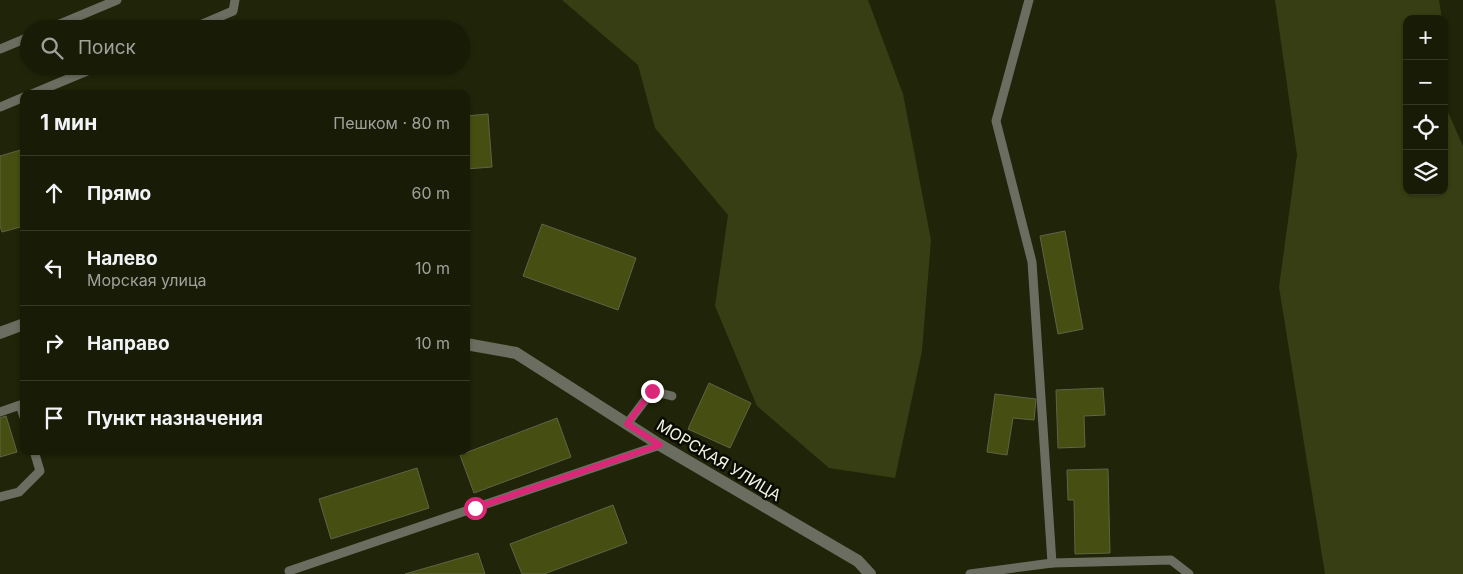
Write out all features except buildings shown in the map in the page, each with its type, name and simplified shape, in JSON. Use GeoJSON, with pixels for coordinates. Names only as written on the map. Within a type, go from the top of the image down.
{"type":"FeatureCollection","features":[{"type":"Feature","properties":{"kind":"street"},"geometry":{"type":"LineString","coordinates":[[0,333],[20,326]]}},
{"type":"Feature","properties":{"kind":"street","name":"МОРСКАЯ УЛИЦА"},"geometry":{"type":"LineString","coordinates":[[470,345],[516,353],[660,445],[858,561],[870,574]]}},
{"type":"Feature","properties":{"kind":"lane"},"geometry":{"type":"LineString","coordinates":[[69,20],[117,0]]}},
{"type":"Feature","properties":{"kind":"lane"},"geometry":{"type":"LineString","coordinates":[[212,20],[234,11],[235,0]]}},
{"type":"Feature","properties":{"kind":"lane"},"geometry":{"type":"LineString","coordinates":[[1029,0],[996,121],[1032,262],[1052,563]]}},
{"type":"Feature","properties":{"kind":"lane"},"geometry":{"type":"LineString","coordinates":[[0,49],[20,41]]}},
{"type":"Feature","properties":{"kind":"lane"},"geometry":{"type":"LineString","coordinates":[[42,90],[78,75]]}},
{"type":"Feature","properties":{"kind":"lane"},"geometry":{"type":"LineString","coordinates":[[0,107],[20,99]]}},
{"type":"Feature","properties":{"kind":"lane"},"geometry":{"type":"LineString","coordinates":[[627,424],[652,391],[672,396]]}},
{"type":"Feature","properties":{"kind":"lane"},"geometry":{"type":"LineString","coordinates":[[0,412],[20,405]]}},
{"type":"Feature","properties":{"kind":"lane"},"geometry":{"type":"LineString","coordinates":[[289,571],[660,445]]}},
{"type":"Feature","properties":{"kind":"lane"},"geometry":{"type":"LineString","coordinates":[[0,497],[19,492],[40,471],[35,455]]}},
{"type":"Feature","properties":{"kind":"lane"},"geometry":{"type":"LineString","coordinates":[[970,574],[1052,563],[1171,560],[1189,574]]}},
{"type":"Feature","properties":{"kind":"green space"},"geometry":{"type":"Polygon","coordinates":[[[562,0],[868,0],[903,94],[931,240],[922,351],[895,478],[829,468],[757,406],[715,306],[728,215],[655,128],[638,65],[562,0]]]}},
{"type":"Feature","properties":{"kind":"green space"},"geometry":{"type":"Polygon","coordinates":[[[1275,0],[1439,0],[1441,15],[1403,15],[1403,195],[1448,195],[1448,112],[1463,146],[1463,574],[1325,574],[1279,287],[1297,155],[1275,0]]]}},
{"type":"Feature","properties":{"kind":"route"},"geometry":{"type":"LineString","coordinates":[[475,508],[660,445],[627,424],[652,391]]}}]}
